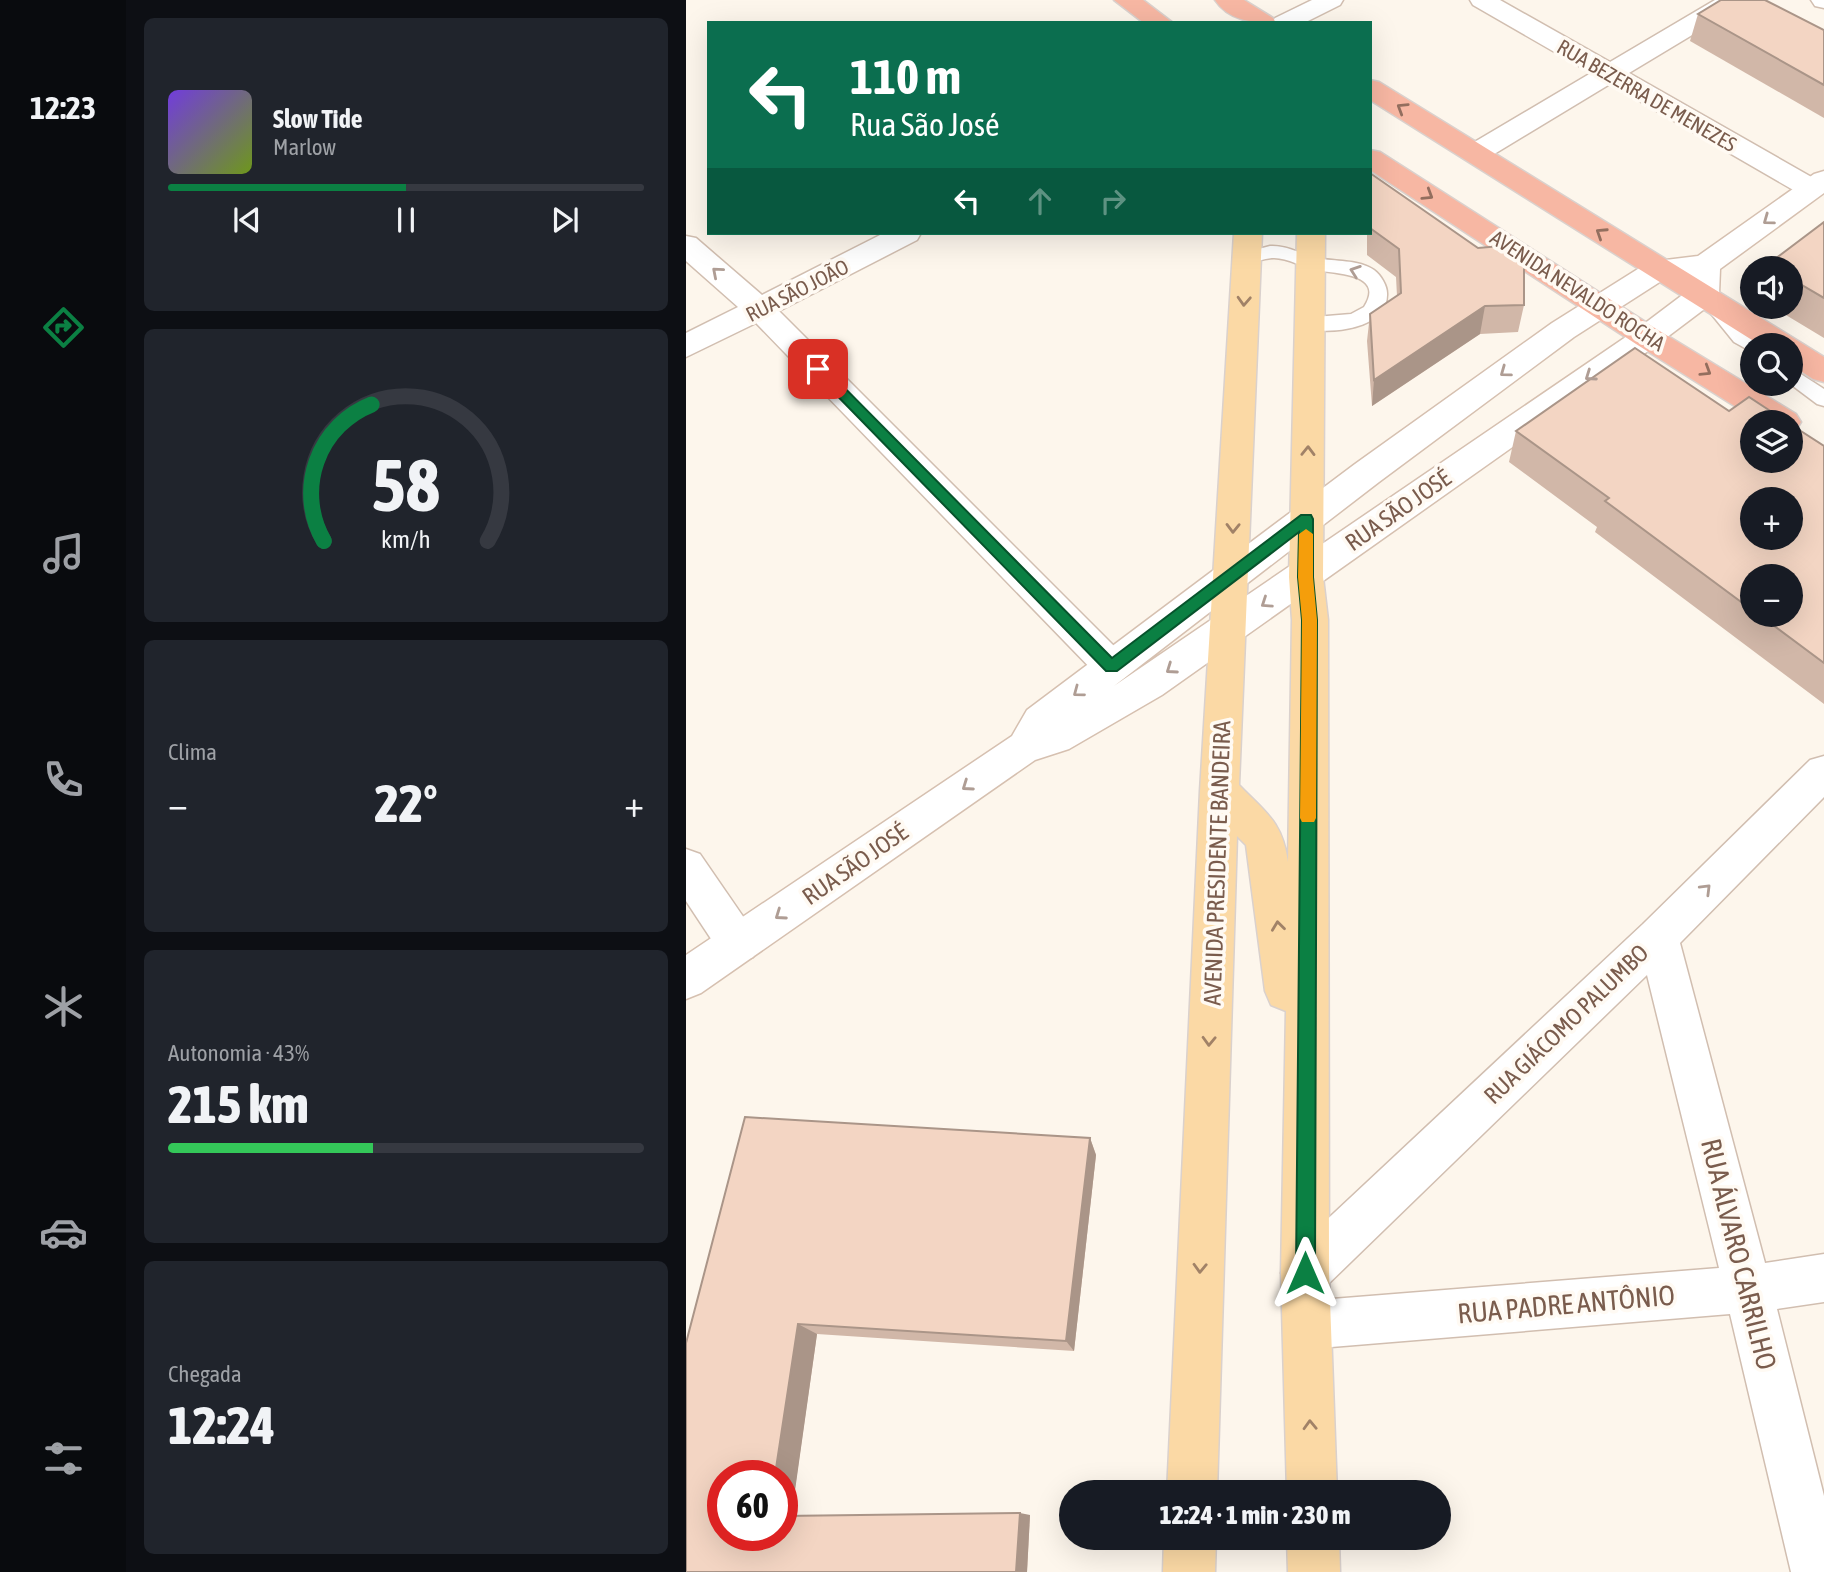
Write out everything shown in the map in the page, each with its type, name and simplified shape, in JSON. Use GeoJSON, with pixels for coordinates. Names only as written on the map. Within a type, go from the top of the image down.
{"type":"FeatureCollection","features":[{"type":"Feature","properties":{"kind":"highway"},"geometry":{"type":"LineString","coordinates":[[1126,0],[1158,21]]}},
{"type":"Feature","properties":{"kind":"highway"},"geometry":{"type":"LineString","coordinates":[[1227,0],[1261,21]]}},
{"type":"Feature","properties":{"kind":"highway"},"geometry":{"type":"LineString","coordinates":[[1372,89],[1659,269],[1705,279],[1768,333]]}},
{"type":"Feature","properties":{"kind":"highway","name":"AVENIDA NEVALDO ROCHA"},"geometry":{"type":"LineString","coordinates":[[1372,159],[1647,337],[1766,410]]}},
{"type":"Feature","properties":{"kind":"highway"},"geometry":{"type":"LineString","coordinates":[[1803,358],[1824,370]]}},
{"type":"Feature","properties":{"kind":"main road","name":"AVENIDA PRESIDENTE BANDEIRA"},"geometry":{"type":"LineString","coordinates":[[1192,1480],[1219,791],[1247,245]]}},
{"type":"Feature","properties":{"kind":"main road"},"geometry":{"type":"LineString","coordinates":[[1311,248],[1306,519],[1306,577],[1310,620],[1305,1273],[1312,1480]]}},
{"type":"Feature","properties":{"kind":"main road"},"geometry":{"type":"LineString","coordinates":[[1219,791],[1265,838],[1293,1061],[1306,1139]]}},
{"type":"Feature","properties":{"kind":"main road"},"geometry":{"type":"LineString","coordinates":[[1189,1572],[1190,1550]]}},
{"type":"Feature","properties":{"kind":"main road"},"geometry":{"type":"LineString","coordinates":[[1313,1550],[1314,1572]]}},
{"type":"Feature","properties":{"kind":"street"},"geometry":{"type":"LineString","coordinates":[[1288,21],[1331,0]]}},
{"type":"Feature","properties":{"kind":"street","name":"RUA BEZERRA DE MENEZES"},"geometry":{"type":"LineString","coordinates":[[1482,0],[1608,73],[1818,185]]}},
{"type":"Feature","properties":{"kind":"street"},"geometry":{"type":"LineString","coordinates":[[1476,153],[1733,0]]}},
{"type":"Feature","properties":{"kind":"street","name":"RUA SÃO JOSÉ"},"geometry":{"type":"LineString","coordinates":[[686,979],[1023,748],[1056,738],[1149,684],[1306,577],[1647,337],[1705,279],[1818,185]]}},
{"type":"Feature","properties":{"kind":"street","name":"RUA SÃO JOÃO"},"geometry":{"type":"LineString","coordinates":[[686,346],[903,235]]}},
{"type":"Feature","properties":{"kind":"street"},"geometry":{"type":"LineString","coordinates":[[686,245],[760,309],[1112,667]]}},
{"type":"Feature","properties":{"kind":"street","name":"RUA SÃO JOSÉ"},"geometry":{"type":"LineString","coordinates":[[1023,748],[1040,721],[1306,519],[1563,330],[1659,269]]}},
{"type":"Feature","properties":{"kind":"street","name":"RUA GIÁCOMO PALUMBO"},"geometry":{"type":"LineString","coordinates":[[1305,1273],[1658,937],[1824,772]]}},
{"type":"Feature","properties":{"kind":"street"},"geometry":{"type":"LineString","coordinates":[[686,867],[738,944]]}},
{"type":"Feature","properties":{"kind":"street","name":"RUA ÁLVARO CARRILHO"},"geometry":{"type":"LineString","coordinates":[[1658,937],[1817,1572]]}},
{"type":"Feature","properties":{"kind":"street","name":"RUA PADRE ANTÔNIO"},"geometry":{"type":"LineString","coordinates":[[1307,1325],[1748,1289],[1824,1278]]}},
{"type":"Feature","properties":{"kind":"lane"},"geometry":{"type":"LineString","coordinates":[[1247,245],[1268,252],[1311,248],[1368,275],[1375,283],[1378,291],[1373,308],[1358,319],[1348,322],[1310,323]]}},
{"type":"Feature","properties":{"kind":"lane"},"geometry":{"type":"LineString","coordinates":[[1705,279],[1740,335]]}},
{"type":"Feature","properties":{"kind":"lane"},"geometry":{"type":"LineString","coordinates":[[1803,384],[1824,399]]}},
{"type":"Feature","properties":{"kind":"building"},"geometry":{"type":"Polygon","coordinates":[[[1721,0],[1765,0],[1824,30],[1824,85],[1698,14],[1721,0]]]}},
{"type":"Feature","properties":{"kind":"building"},"geometry":{"type":"Polygon","coordinates":[[[1372,174],[1478,248],[1524,244],[1524,305],[1485,306],[1374,380],[1370,314],[1401,293],[1399,249],[1372,229],[1372,174]]]}},
{"type":"Feature","properties":{"kind":"building"},"geometry":{"type":"Polygon","coordinates":[[[1824,222],[1824,298],[1803,286],[1803,256],[1779,256],[1824,222]]]}},
{"type":"Feature","properties":{"kind":"building"},"geometry":{"type":"Polygon","coordinates":[[[1635,348],[1729,411],[1749,397],[1769,410],[1740,410],[1740,473],[1803,473],[1803,432],[1824,446],[1824,663],[1776,627],[1803,627],[1803,564],[1740,564],[1740,601],[1605,501],[1609,498],[1516,431],[1635,348]]]}},
{"type":"Feature","properties":{"kind":"building"},"geometry":{"type":"Polygon","coordinates":[[[745,1117],[1090,1138],[1066,1341],[798,1324],[777,1460],[707,1460],[707,1551],[798,1551],[798,1516],[1020,1513],[1016,1572],[686,1572],[686,1343],[745,1117]]]}},
{"type":"Feature","properties":{"kind":"slow traffic"},"geometry":{"type":"LineString","coordinates":[[1306,534],[1310,620],[1308,818]]}},
{"type":"Feature","properties":{"kind":"route"},"geometry":{"type":"LineString","coordinates":[[818,369],[1112,667],[1306,519],[1306,577],[1310,620],[1305,1273]]}}]}
